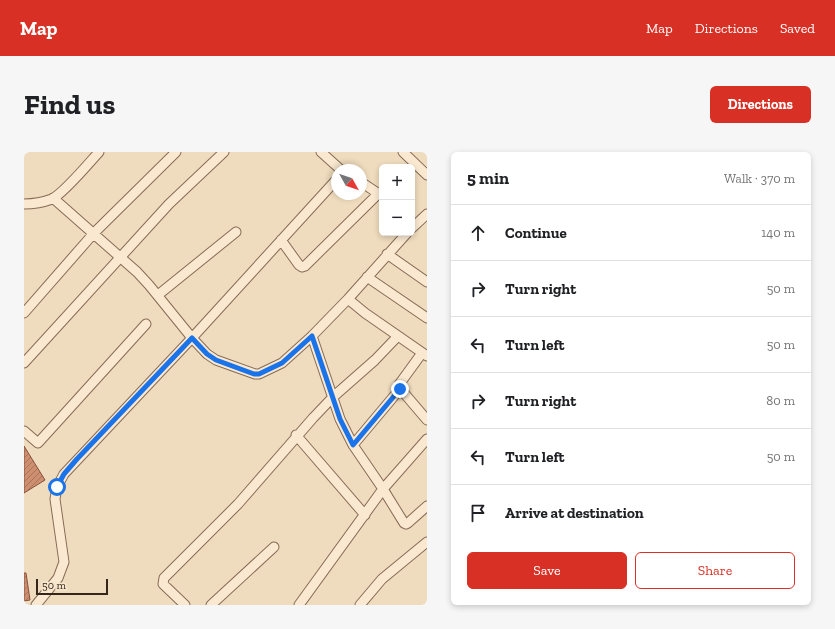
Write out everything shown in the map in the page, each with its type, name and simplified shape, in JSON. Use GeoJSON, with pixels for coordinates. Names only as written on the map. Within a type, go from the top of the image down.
{"type":"FeatureCollection","features":[{"type":"Feature","properties":{"kind":"street"},"geometry":{"type":"LineString","coordinates":[[24,204],[53,198],[67,186],[99,152]]}},
{"type":"Feature","properties":{"kind":"street"},"geometry":{"type":"LineString","coordinates":[[24,313],[94,233],[176,152]]}},
{"type":"Feature","properties":{"kind":"street"},"geometry":{"type":"LineString","coordinates":[[24,363],[169,204],[224,152]]}},
{"type":"Feature","properties":{"kind":"street"},"geometry":{"type":"LineString","coordinates":[[321,152],[334,164]]}},
{"type":"Feature","properties":{"kind":"street"},"geometry":{"type":"LineString","coordinates":[[403,152],[427,174]]}},
{"type":"Feature","properties":{"kind":"street"},"geometry":{"type":"LineString","coordinates":[[36,605],[58,578],[64,562],[55,499],[57,487],[64,474],[192,338],[331,185]]}},
{"type":"Feature","properties":{"kind":"street"},"geometry":{"type":"LineString","coordinates":[[367,186],[379,193]]}},
{"type":"Feature","properties":{"kind":"street"},"geometry":{"type":"LineString","coordinates":[[281,240],[298,266],[302,267],[379,196]]}},
{"type":"Feature","properties":{"kind":"street"},"geometry":{"type":"LineString","coordinates":[[53,198],[141,276],[207,354],[216,360],[254,374],[259,374],[282,363],[312,336],[348,299],[404,236]]}},
{"type":"Feature","properties":{"kind":"street"},"geometry":{"type":"LineString","coordinates":[[415,225],[425,219]]}},
{"type":"Feature","properties":{"kind":"street"},"geometry":{"type":"LineString","coordinates":[[158,295],[236,232]]}},
{"type":"Feature","properties":{"kind":"street"},"geometry":{"type":"LineString","coordinates":[[387,254],[427,282]]}},
{"type":"Feature","properties":{"kind":"street"},"geometry":{"type":"LineString","coordinates":[[366,277],[427,318]]}},
{"type":"Feature","properties":{"kind":"street"},"geometry":{"type":"LineString","coordinates":[[348,299],[365,314],[425,354],[398,384],[400,389],[427,420]]}},
{"type":"Feature","properties":{"kind":"street"},"geometry":{"type":"LineString","coordinates":[[24,431],[38,443],[146,324]]}},
{"type":"Feature","properties":{"kind":"street"},"geometry":{"type":"LineString","coordinates":[[312,336],[340,419],[353,445],[406,524],[427,506]]}},
{"type":"Feature","properties":{"kind":"street"},"geometry":{"type":"LineString","coordinates":[[185,605],[163,584],[164,578],[238,504],[296,435],[333,397],[375,360],[398,336]]}},
{"type":"Feature","properties":{"kind":"street"},"geometry":{"type":"LineString","coordinates":[[353,445],[400,389]]}},
{"type":"Feature","properties":{"kind":"street"},"geometry":{"type":"LineString","coordinates":[[296,435],[365,514]]}},
{"type":"Feature","properties":{"kind":"street"},"geometry":{"type":"LineString","coordinates":[[299,605],[383,489],[427,439]]}},
{"type":"Feature","properties":{"kind":"street"},"geometry":{"type":"LineString","coordinates":[[360,605],[382,578],[427,542]]}},
{"type":"Feature","properties":{"kind":"street"},"geometry":{"type":"LineString","coordinates":[[212,605],[274,547]]}},
{"type":"Feature","properties":{"kind":"building"},"geometry":{"type":"Polygon","coordinates":[[[24,446],[45,480],[24,493],[24,446]]]}},
{"type":"Feature","properties":{"kind":"building"},"geometry":{"type":"Polygon","coordinates":[[[24,573],[26,573],[30,600],[24,601],[24,573]]]}},
{"type":"Feature","properties":{"kind":"route"},"geometry":{"type":"LineString","coordinates":[[57,487],[64,474],[77,459],[192,338],[207,354],[216,360],[242,368],[254,374],[259,374],[282,363],[312,336],[340,419],[353,445],[400,389]]}}]}
